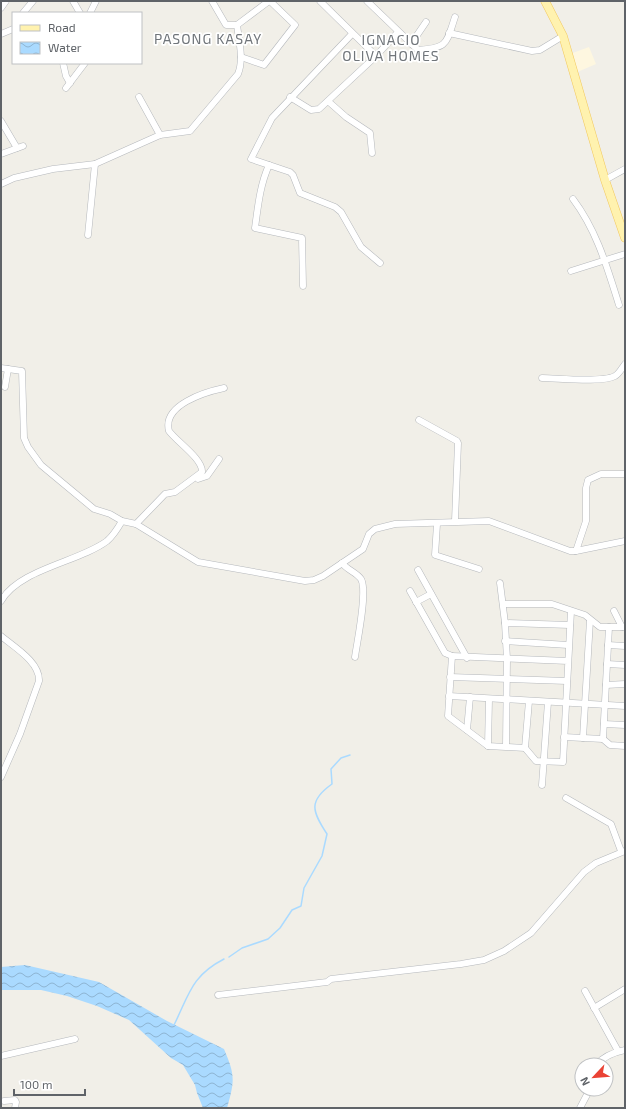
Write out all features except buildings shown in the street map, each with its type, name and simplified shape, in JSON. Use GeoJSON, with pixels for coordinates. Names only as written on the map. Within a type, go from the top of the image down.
{"type":"FeatureCollection","features":[{"type":"Feature","properties":{"kind":"main road"},"geometry":{"type":"LineString","coordinates":[[544,1],[563,36],[605,180],[625,238]]}},
{"type":"Feature","properties":{"kind":"street"},"geometry":{"type":"LineString","coordinates":[[1,8],[6,1]]}},
{"type":"Feature","properties":{"kind":"street"},"geometry":{"type":"LineString","coordinates":[[24,12],[33,1]]}},
{"type":"Feature","properties":{"kind":"street"},"geometry":{"type":"LineString","coordinates":[[73,1],[79,12]]}},
{"type":"Feature","properties":{"kind":"street"},"geometry":{"type":"LineString","coordinates":[[90,12],[96,1]]}},
{"type":"Feature","properties":{"kind":"street"},"geometry":{"type":"LineString","coordinates":[[212,1],[226,25],[237,25],[270,1],[295,25],[264,65],[241,57]]}},
{"type":"Feature","properties":{"kind":"street"},"geometry":{"type":"LineString","coordinates":[[320,1],[376,56]]}},
{"type":"Feature","properties":{"kind":"street"},"geometry":{"type":"LineString","coordinates":[[367,1],[418,50],[437,49],[444,43],[454,17]]}},
{"type":"Feature","properties":{"kind":"street"},"geometry":{"type":"LineString","coordinates":[[411,44],[426,22]]}},
{"type":"Feature","properties":{"kind":"street"},"geometry":{"type":"LineString","coordinates":[[1,184],[14,178],[53,169],[95,164],[160,135],[186,132],[193,128],[238,74],[241,57],[237,25]]}},
{"type":"Feature","properties":{"kind":"street"},"geometry":{"type":"LineString","coordinates":[[1,34],[12,29]]}},
{"type":"Feature","properties":{"kind":"street"},"geometry":{"type":"LineString","coordinates":[[290,97],[311,110],[319,110],[376,56],[398,32]]}},
{"type":"Feature","properties":{"kind":"street"},"geometry":{"type":"LineString","coordinates":[[449,33],[532,51],[540,50],[563,36]]}},
{"type":"Feature","properties":{"kind":"street"},"geometry":{"type":"LineString","coordinates":[[352,34],[290,97],[272,118],[251,159],[293,175],[300,193],[335,207],[341,212],[362,247],[380,262]]}},
{"type":"Feature","properties":{"kind":"street"},"geometry":{"type":"LineString","coordinates":[[63,64],[66,76],[70,83]]}},
{"type":"Feature","properties":{"kind":"street"},"geometry":{"type":"LineString","coordinates":[[66,88],[84,64]]}},
{"type":"Feature","properties":{"kind":"street"},"geometry":{"type":"LineString","coordinates":[[139,97],[160,135]]}},
{"type":"Feature","properties":{"kind":"street"},"geometry":{"type":"LineString","coordinates":[[329,102],[346,117],[370,133],[372,153]]}},
{"type":"Feature","properties":{"kind":"street"},"geometry":{"type":"LineString","coordinates":[[1,121],[17,148]]}},
{"type":"Feature","properties":{"kind":"street"},"geometry":{"type":"LineString","coordinates":[[1,154],[23,146]]}},
{"type":"Feature","properties":{"kind":"street"},"geometry":{"type":"LineString","coordinates":[[88,235],[95,164]]}},
{"type":"Feature","properties":{"kind":"street"},"geometry":{"type":"LineString","coordinates":[[269,165],[260,192],[255,228],[302,238],[303,286]]}},
{"type":"Feature","properties":{"kind":"street"},"geometry":{"type":"LineString","coordinates":[[605,180],[625,169]]}},
{"type":"Feature","properties":{"kind":"street"},"geometry":{"type":"LineString","coordinates":[[573,199],[586,217],[605,260],[619,305]]}},
{"type":"Feature","properties":{"kind":"street"},"geometry":{"type":"LineString","coordinates":[[571,271],[625,254]]}},
{"type":"Feature","properties":{"kind":"street"},"geometry":{"type":"LineString","coordinates":[[542,378],[606,378],[617,375],[625,364]]}},
{"type":"Feature","properties":{"kind":"street"},"geometry":{"type":"LineString","coordinates":[[5,387],[4,368],[22,371],[24,438],[28,447],[41,465],[94,509],[110,514],[122,521],[136,524],[198,562],[306,581],[314,580],[323,576],[362,549],[370,534],[381,526],[395,524],[437,524],[455,521],[493,522],[570,551],[625,541]]}},
{"type":"Feature","properties":{"kind":"street"},"geometry":{"type":"LineString","coordinates":[[136,524],[165,494],[175,492],[201,475],[202,467],[169,431],[167,425],[169,417],[185,401],[207,392],[224,388]]}},
{"type":"Feature","properties":{"kind":"street"},"geometry":{"type":"LineString","coordinates":[[419,420],[457,441],[458,443],[455,521]]}},
{"type":"Feature","properties":{"kind":"street"},"geometry":{"type":"LineString","coordinates":[[195,479],[206,476],[219,459]]}},
{"type":"Feature","properties":{"kind":"street"},"geometry":{"type":"LineString","coordinates":[[576,551],[586,521],[586,488],[588,480],[601,474],[625,474]]}},
{"type":"Feature","properties":{"kind":"street"},"geometry":{"type":"LineString","coordinates":[[1,601],[12,588],[30,577],[102,544],[114,534],[122,521]]}},
{"type":"Feature","properties":{"kind":"street"},"geometry":{"type":"LineString","coordinates":[[437,524],[435,555],[479,569]]}},
{"type":"Feature","properties":{"kind":"street"},"geometry":{"type":"LineString","coordinates":[[342,563],[358,576],[363,586],[361,616],[355,657]]}},
{"type":"Feature","properties":{"kind":"street"},"geometry":{"type":"LineString","coordinates":[[418,570],[467,658]]}},
{"type":"Feature","properties":{"kind":"street"},"geometry":{"type":"LineString","coordinates":[[500,583],[507,659],[508,700],[506,746]]}},
{"type":"Feature","properties":{"kind":"street"},"geometry":{"type":"LineString","coordinates":[[410,591],[445,654],[467,658],[568,661]]}},
{"type":"Feature","properties":{"kind":"street"},"geometry":{"type":"LineString","coordinates":[[416,602],[431,594]]}},
{"type":"Feature","properties":{"kind":"street"},"geometry":{"type":"LineString","coordinates":[[503,604],[552,604],[585,615],[600,627],[623,627],[614,611]]}},
{"type":"Feature","properties":{"kind":"street"},"geometry":{"type":"LineString","coordinates":[[452,656],[448,716],[488,746],[525,748],[536,761],[563,762],[567,703],[570,611]]}},
{"type":"Feature","properties":{"kind":"street"},"geometry":{"type":"LineString","coordinates":[[584,738],[587,703],[590,620]]}},
{"type":"Feature","properties":{"kind":"street"},"geometry":{"type":"LineString","coordinates":[[504,623],[570,625]]}},
{"type":"Feature","properties":{"kind":"street"},"geometry":{"type":"LineString","coordinates":[[603,739],[609,627]]}},
{"type":"Feature","properties":{"kind":"street"},"geometry":{"type":"LineString","coordinates":[[1,636],[26,657],[39,674],[39,681],[20,734],[1,777]]}},
{"type":"Feature","properties":{"kind":"street"},"geometry":{"type":"LineString","coordinates":[[506,641],[568,645]]}},
{"type":"Feature","properties":{"kind":"street"},"geometry":{"type":"LineString","coordinates":[[608,645],[625,646]]}},
{"type":"Feature","properties":{"kind":"street"},"geometry":{"type":"LineString","coordinates":[[607,664],[625,666]]}},
{"type":"Feature","properties":{"kind":"street"},"geometry":{"type":"LineString","coordinates":[[450,677],[567,682]]}},
{"type":"Feature","properties":{"kind":"street"},"geometry":{"type":"LineString","coordinates":[[606,685],[625,684]]}},
{"type":"Feature","properties":{"kind":"street"},"geometry":{"type":"LineString","coordinates":[[449,696],[625,706]]}},
{"type":"Feature","properties":{"kind":"street"},"geometry":{"type":"LineString","coordinates":[[467,730],[470,697]]}},
{"type":"Feature","properties":{"kind":"street"},"geometry":{"type":"LineString","coordinates":[[488,746],[489,699]]}},
{"type":"Feature","properties":{"kind":"street"},"geometry":{"type":"LineString","coordinates":[[525,748],[529,701]]}},
{"type":"Feature","properties":{"kind":"street"},"geometry":{"type":"LineString","coordinates":[[542,785],[548,702]]}},
{"type":"Feature","properties":{"kind":"street"},"geometry":{"type":"LineString","coordinates":[[604,724],[625,725]]}},
{"type":"Feature","properties":{"kind":"street"},"geometry":{"type":"LineString","coordinates":[[564,737],[603,739],[610,745],[625,746]]}},
{"type":"Feature","properties":{"kind":"street"},"geometry":{"type":"LineString","coordinates":[[218,995],[327,982],[331,979],[461,964],[484,960],[504,951],[531,933],[584,872],[596,863],[623,851],[610,824],[566,798]]}},
{"type":"Feature","properties":{"kind":"street"},"geometry":{"type":"LineString","coordinates":[[594,1008],[625,989]]}},
{"type":"Feature","properties":{"kind":"street"},"geometry":{"type":"LineString","coordinates":[[586,992],[594,1008],[622,1051],[607,1057]]}},
{"type":"Feature","properties":{"kind":"street"},"geometry":{"type":"LineString","coordinates":[[1,1056],[75,1039]]}},
{"type":"Feature","properties":{"kind":"street"},"geometry":{"type":"LineString","coordinates":[[580,1108],[586,1097]]}},
{"type":"Feature","properties":{"kind":"street"},"geometry":{"type":"LineString","coordinates":[[4,1101],[15,1100],[15,1108]]}},
{"type":"Feature","properties":{"kind":"shaded area"},"geometry":{"type":"Polygon","coordinates":[[[589,47],[596,64],[575,73],[570,54],[589,47]]]}},
{"type":"Feature","properties":{"kind":"water"},"geometry":{"type":"Polygon","coordinates":[[[25,965],[99,982],[167,1021],[224,1049],[233,1078],[227,1108],[203,1108],[195,1085],[183,1065],[171,1058],[129,1020],[97,1006],[67,996],[41,990],[1,990],[1,967],[25,965]]]}},
{"type":"Feature","properties":{"kind":"waterway"},"geometry":{"type":"LineString","coordinates":[[229,957],[242,948],[268,939],[280,928],[292,910],[301,906],[304,888],[322,856],[327,834],[318,819],[315,807],[316,801],[324,790],[332,784],[331,769],[341,758],[350,755]]}},
{"type":"Feature","properties":{"kind":"waterway"},"geometry":{"type":"LineString","coordinates":[[174,1025],[192,987],[198,979],[213,965],[224,959]]}},
{"type":"Feature","properties":{"kind":"district","name":"PASONG KASAY"},"geometry":{"type":"Point","coordinates":[208,38]}},
{"type":"Feature","properties":{"kind":"district","name":"IGNACIO OLIVA HOMES"},"geometry":{"type":"Point","coordinates":[391,48]}}]}
